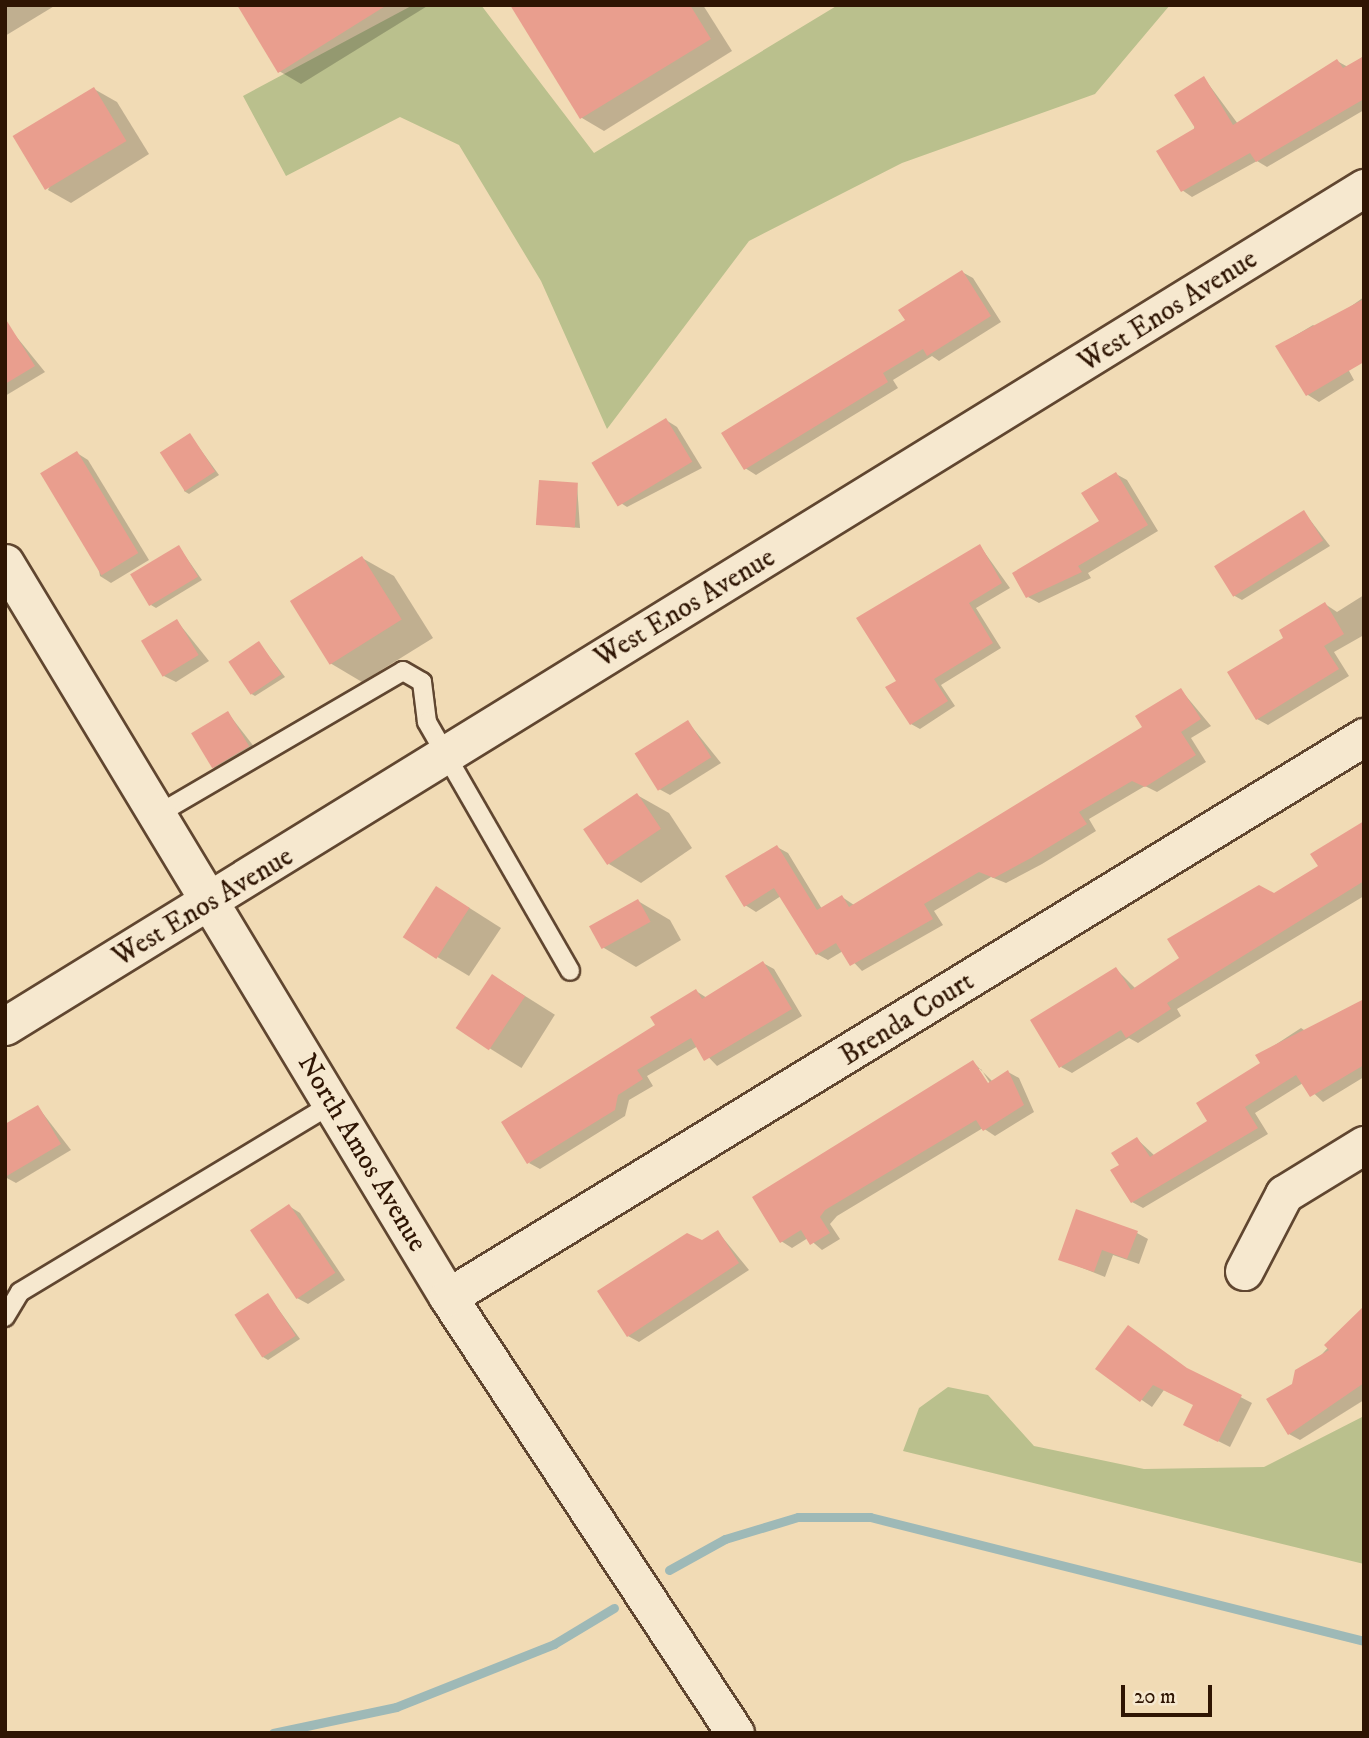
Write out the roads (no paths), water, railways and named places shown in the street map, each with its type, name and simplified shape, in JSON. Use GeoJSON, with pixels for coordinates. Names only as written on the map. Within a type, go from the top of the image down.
{"type":"FeatureCollection","features":[{"type":"Feature","properties":{"kind":"street","name":"West Enos Avenue"},"geometry":{"type":"LineString","coordinates":[[5,1026],[211,903],[1364,188]]}},
{"type":"Feature","properties":{"kind":"street","name":"North Amos Avenue"},"geometry":{"type":"LineString","coordinates":[[5,563],[160,813],[211,903],[448,1297],[617,1547],[735,1733]]}},
{"type":"Feature","properties":{"kind":"street","name":"Brenda Court"},"geometry":{"type":"LineString","coordinates":[[448,1297],[1364,737]]}},
{"type":"Feature","properties":{"kind":"street"},"geometry":{"type":"LineString","coordinates":[[1244,1271],[1283,1194],[1364,1145]]}},
{"type":"Feature","properties":{"kind":"lane"},"geometry":{"type":"LineString","coordinates":[[160,813],[402,671],[422,682],[427,722],[448,754],[570,971]]}},
{"type":"Feature","properties":{"kind":"lane"},"geometry":{"type":"LineString","coordinates":[[5,1317],[20,1292],[333,1104]]}},
{"type":"Feature","properties":{"kind":"waterway"},"geometry":{"type":"LineString","coordinates":[[669,1570],[725,1539],[798,1517],[870,1517],[1364,1641]]}},
{"type":"Feature","properties":{"kind":"waterway"},"geometry":{"type":"LineString","coordinates":[[273,1733],[396,1707],[554,1644],[614,1608]]}}]}
